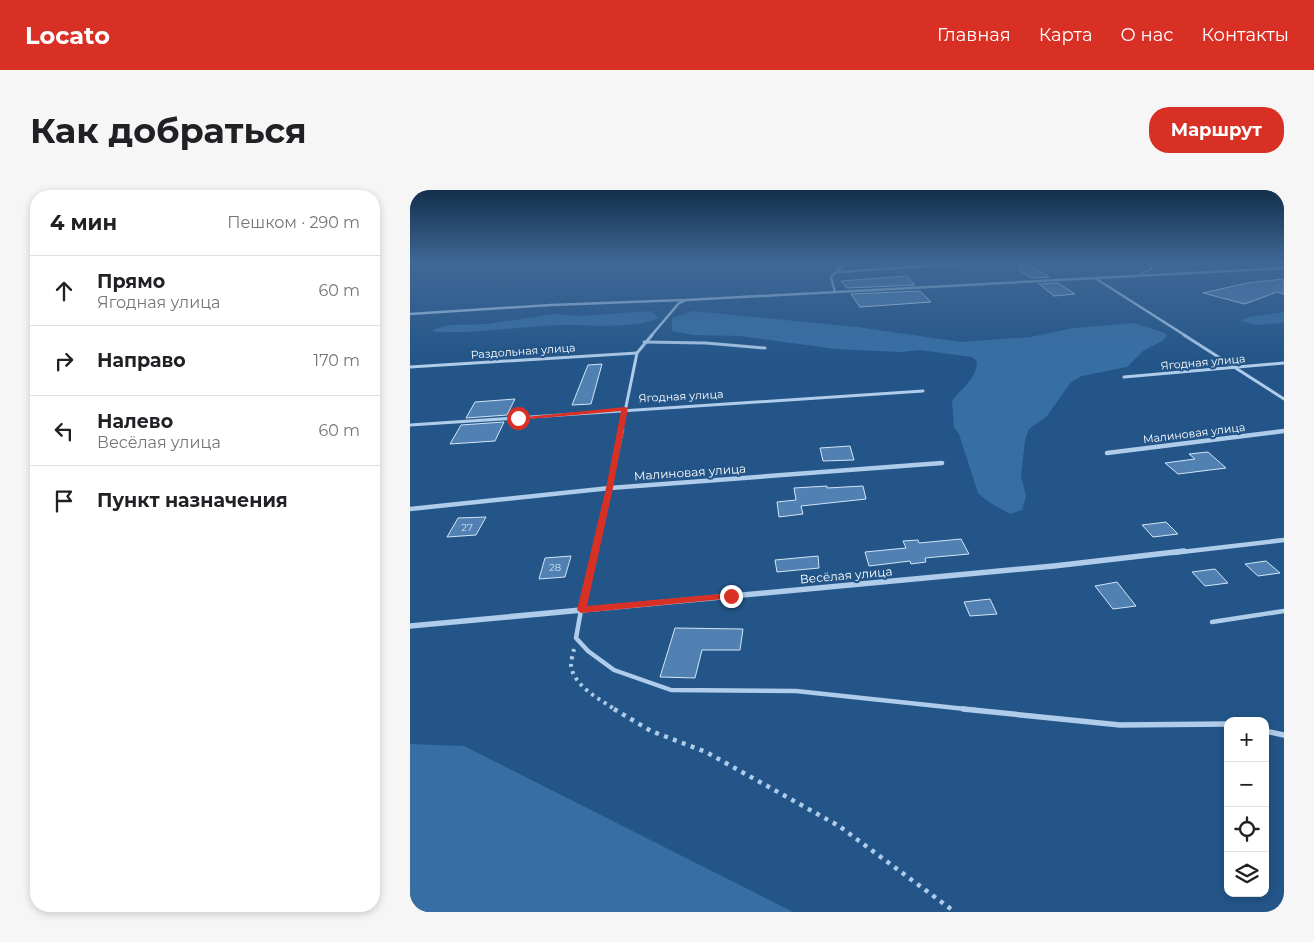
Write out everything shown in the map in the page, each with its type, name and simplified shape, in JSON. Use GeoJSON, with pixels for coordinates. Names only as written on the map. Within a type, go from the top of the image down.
{"type":"FeatureCollection","features":[{"type":"Feature","properties":{"kind":"street"},"geometry":{"type":"LineString","coordinates":[[410,314],[551,305],[766,296]]}},
{"type":"Feature","properties":{"kind":"street"},"geometry":{"type":"LineString","coordinates":[[1123,296],[1284,399]]}},
{"type":"Feature","properties":{"kind":"street"},"geometry":{"type":"LineString","coordinates":[[581,610],[610,488],[637,353],[644,342],[675,307],[686,300]]}},
{"type":"Feature","properties":{"kind":"street"},"geometry":{"type":"LineString","coordinates":[[644,342],[706,343],[765,348]]}},
{"type":"Feature","properties":{"kind":"street","name":"Раздольная улица"},"geometry":{"type":"LineString","coordinates":[[410,367],[637,353]]}},
{"type":"Feature","properties":{"kind":"street","name":"Ягодная улица"},"geometry":{"type":"LineString","coordinates":[[1124,377],[1284,363]]}},
{"type":"Feature","properties":{"kind":"street","name":"Ягодная улица"},"geometry":{"type":"LineString","coordinates":[[410,425],[518,418],[625,408],[924,391]]}},
{"type":"Feature","properties":{"kind":"street","name":"Малиновая улица"},"geometry":{"type":"LineString","coordinates":[[1107,453],[1284,431]]}},
{"type":"Feature","properties":{"kind":"street","name":"Малиновая улица"},"geometry":{"type":"LineString","coordinates":[[410,509],[610,488],[942,463]]}},
{"type":"Feature","properties":{"kind":"street","name":"Весёлая улица"},"geometry":{"type":"LineString","coordinates":[[410,626],[1044,566],[1284,540]]}},
{"type":"Feature","properties":{"kind":"lane"},"geometry":{"type":"LineString","coordinates":[[581,610],[576,638],[588,651],[614,670],[671,690],[796,691],[1120,725],[1224,724]]}},
{"type":"Feature","properties":{"kind":"lane"},"geometry":{"type":"LineString","coordinates":[[1212,622],[1284,611]]}},
{"type":"Feature","properties":{"kind":"lane"},"geometry":{"type":"LineString","coordinates":[[1269,732],[1284,735]]}},
{"type":"Feature","properties":{"kind":"path"},"geometry":{"type":"LineString","coordinates":[[576,638],[571,665],[576,678],[595,697],[652,731],[706,752],[839,826],[955,912]]}},
{"type":"Feature","properties":{"kind":"shaded area"},"geometry":{"type":"Polygon","coordinates":[[[652,311],[658,318],[637,324],[612,326],[562,325],[451,332],[435,332],[432,330],[449,325],[487,324],[555,314],[579,316],[652,311]]]}},
{"type":"Feature","properties":{"kind":"shaded area"},"geometry":{"type":"Polygon","coordinates":[[[693,311],[857,327],[961,342],[1030,337],[1073,328],[1134,323],[1165,333],[1167,336],[1162,341],[1143,351],[1127,367],[1082,376],[1071,382],[1047,416],[1029,429],[1025,440],[1021,476],[1026,496],[1022,510],[1010,514],[987,501],[978,493],[959,434],[954,427],[952,401],[972,378],[977,361],[972,357],[920,350],[900,352],[836,349],[740,336],[693,335],[672,331],[672,318],[693,311]]]}},
{"type":"Feature","properties":{"kind":"shaded area"},"geometry":{"type":"Polygon","coordinates":[[[1284,312],[1284,323],[1257,325],[1241,321],[1249,317],[1284,312]]]}},
{"type":"Feature","properties":{"kind":"shaded area"},"geometry":{"type":"Polygon","coordinates":[[[410,744],[464,746],[793,912],[410,912],[410,744]]]}},
{"type":"Feature","properties":{"kind":"building"},"geometry":{"type":"Polygon","coordinates":[[[852,296],[925,296],[931,302],[860,307],[852,296]]]}},
{"type":"Feature","properties":{"kind":"building"},"geometry":{"type":"Polygon","coordinates":[[[1213,296],[1267,296],[1245,304],[1213,296]]]}},
{"type":"Feature","properties":{"kind":"building"},"geometry":{"type":"Polygon","coordinates":[[[602,364],[591,404],[572,405],[588,365],[602,364]]]}},
{"type":"Feature","properties":{"kind":"building"},"geometry":{"type":"Polygon","coordinates":[[[515,399],[507,415],[466,418],[475,402],[515,399]]]}},
{"type":"Feature","properties":{"kind":"building"},"geometry":{"type":"Polygon","coordinates":[[[504,422],[495,441],[450,444],[461,425],[504,422]]]}},
{"type":"Feature","properties":{"kind":"building"},"geometry":{"type":"Polygon","coordinates":[[[850,446],[854,460],[823,461],[820,448],[850,446]]]}},
{"type":"Feature","properties":{"kind":"building"},"geometry":{"type":"Polygon","coordinates":[[[1208,452],[1226,468],[1178,474],[1165,463],[1195,459],[1189,454],[1208,452]]]}},
{"type":"Feature","properties":{"kind":"building"},"geometry":{"type":"Polygon","coordinates":[[[827,486],[827,488],[863,486],[866,499],[801,506],[803,514],[779,517],[777,502],[796,500],[794,488],[827,486]]]}},
{"type":"Feature","properties":{"kind":"building"},"geometry":{"type":"Polygon","coordinates":[[[486,517],[476,535],[447,537],[458,518],[486,517]]]}},
{"type":"Feature","properties":{"kind":"building"},"geometry":{"type":"Polygon","coordinates":[[[1166,522],[1178,534],[1153,537],[1142,525],[1166,522]]]}},
{"type":"Feature","properties":{"kind":"building"},"geometry":{"type":"Polygon","coordinates":[[[961,539],[969,554],[925,558],[926,562],[911,564],[910,561],[869,566],[865,552],[906,548],[903,541],[918,540],[919,543],[961,539]]]}},
{"type":"Feature","properties":{"kind":"building"},"geometry":{"type":"Polygon","coordinates":[[[571,556],[565,577],[539,579],[545,558],[571,556]]]}},
{"type":"Feature","properties":{"kind":"building"},"geometry":{"type":"Polygon","coordinates":[[[818,556],[819,568],[777,572],[775,560],[818,556]]]}},
{"type":"Feature","properties":{"kind":"building"},"geometry":{"type":"Polygon","coordinates":[[[1266,561],[1280,573],[1258,576],[1245,564],[1266,561]]]}},
{"type":"Feature","properties":{"kind":"building"},"geometry":{"type":"Polygon","coordinates":[[[1215,569],[1228,583],[1205,586],[1192,572],[1215,569]]]}},
{"type":"Feature","properties":{"kind":"building"},"geometry":{"type":"Polygon","coordinates":[[[1117,582],[1136,606],[1113,609],[1095,586],[1117,582]]]}},
{"type":"Feature","properties":{"kind":"building"},"geometry":{"type":"Polygon","coordinates":[[[990,599],[997,614],[970,616],[964,602],[990,599]]]}},
{"type":"Feature","properties":{"kind":"building"},"geometry":{"type":"Polygon","coordinates":[[[675,628],[743,629],[740,650],[702,650],[695,678],[660,677],[675,628]]]}},
{"type":"Feature","properties":{"kind":"route"},"geometry":{"type":"LineString","coordinates":[[518,418],[625,408],[610,488],[581,610],[731,596]]}}]}
